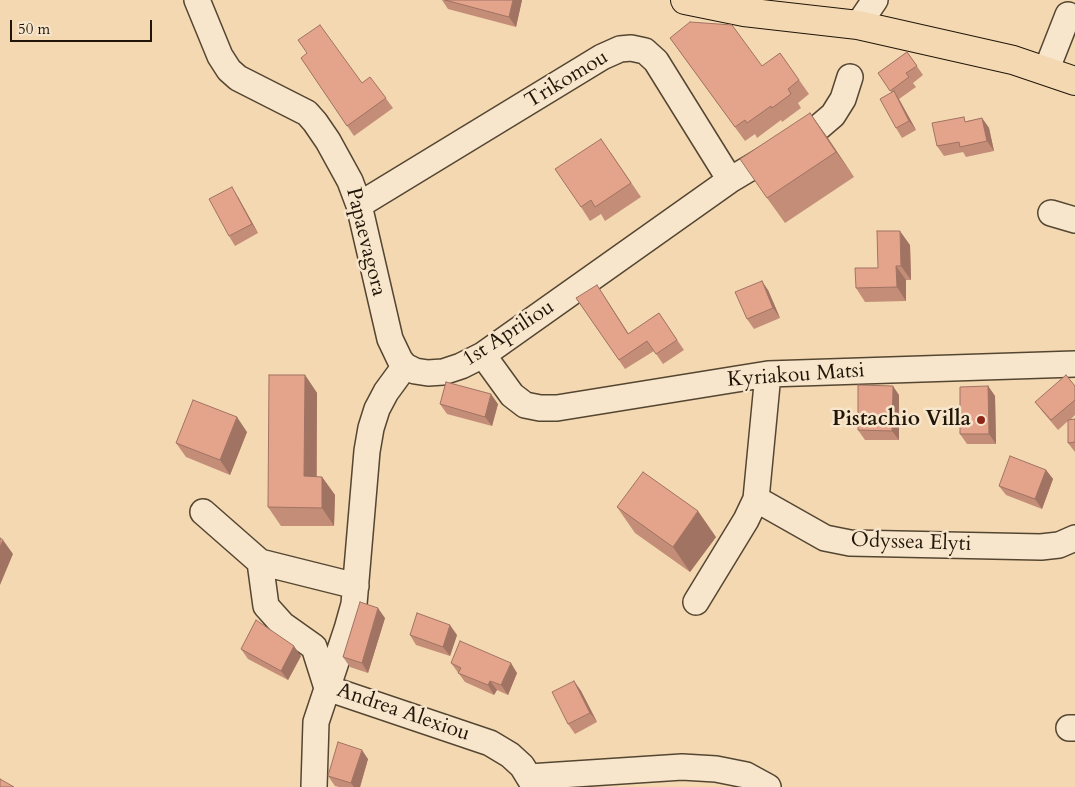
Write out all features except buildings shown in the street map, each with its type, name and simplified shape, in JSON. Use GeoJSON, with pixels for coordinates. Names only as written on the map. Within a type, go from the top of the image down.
{"type":"FeatureCollection","features":[{"type":"Feature","properties":{"kind":"main road"},"geometry":{"type":"LineString","coordinates":[[685,0],[745,6],[858,25],[1012,60],[1075,81]]}},
{"type":"Feature","properties":{"kind":"street","name":"Papaevagora"},"geometry":{"type":"LineString","coordinates":[[196,0],[220,56],[229,70],[238,78],[297,107],[311,118],[340,163],[350,181],[359,205],[390,339],[405,366]]}},
{"type":"Feature","properties":{"kind":"street"},"geometry":{"type":"LineString","coordinates":[[858,25],[875,0]]}},
{"type":"Feature","properties":{"kind":"street"},"geometry":{"type":"LineString","coordinates":[[1046,71],[1068,15]]}},
{"type":"Feature","properties":{"kind":"street","name":"Trikomou"},"geometry":{"type":"LineString","coordinates":[[359,205],[602,57],[620,49],[631,48],[645,51],[656,61],[730,180]]}},
{"type":"Feature","properties":{"kind":"street","name":"1st Apriliou"},"geometry":{"type":"LineString","coordinates":[[405,366],[415,371],[428,373],[443,372],[461,366],[482,355],[730,180],[819,127],[833,115],[844,99],[850,77]]}},
{"type":"Feature","properties":{"kind":"street"},"geometry":{"type":"LineString","coordinates":[[1051,214],[1075,220]]}},
{"type":"Feature","properties":{"kind":"street","name":"Kyriakou Matsi"},"geometry":{"type":"LineString","coordinates":[[482,355],[512,395],[525,405],[540,408],[557,408],[768,374],[1075,364]]}},
{"type":"Feature","properties":{"kind":"street"},"geometry":{"type":"LineString","coordinates":[[314,787],[316,722],[354,604],[367,451],[371,428],[386,392],[405,366]]}},
{"type":"Feature","properties":{"kind":"street"},"geometry":{"type":"LineString","coordinates":[[696,602],[746,520],[756,499],[768,374]]}},
{"type":"Feature","properties":{"kind":"street","name":"Odyssea Elyti"},"geometry":{"type":"LineString","coordinates":[[756,499],[825,538],[850,543],[1041,547],[1059,545],[1075,538]]}},
{"type":"Feature","properties":{"kind":"street"},"geometry":{"type":"LineString","coordinates":[[203,512],[260,562],[356,586]]}},
{"type":"Feature","properties":{"kind":"street","name":"Andrea Alexiou"},"geometry":{"type":"LineString","coordinates":[[260,562],[266,606],[283,624],[314,647],[327,688],[490,743],[510,755],[522,766],[532,782]]}},
{"type":"Feature","properties":{"kind":"street"},"geometry":{"type":"LineString","coordinates":[[532,782],[682,767],[716,768],[746,775],[768,787]]}},
{"type":"Feature","properties":{"kind":"place","name":"Pistachio Villa"},"geometry":{"type":"Point","coordinates":[981,420]}}]}
